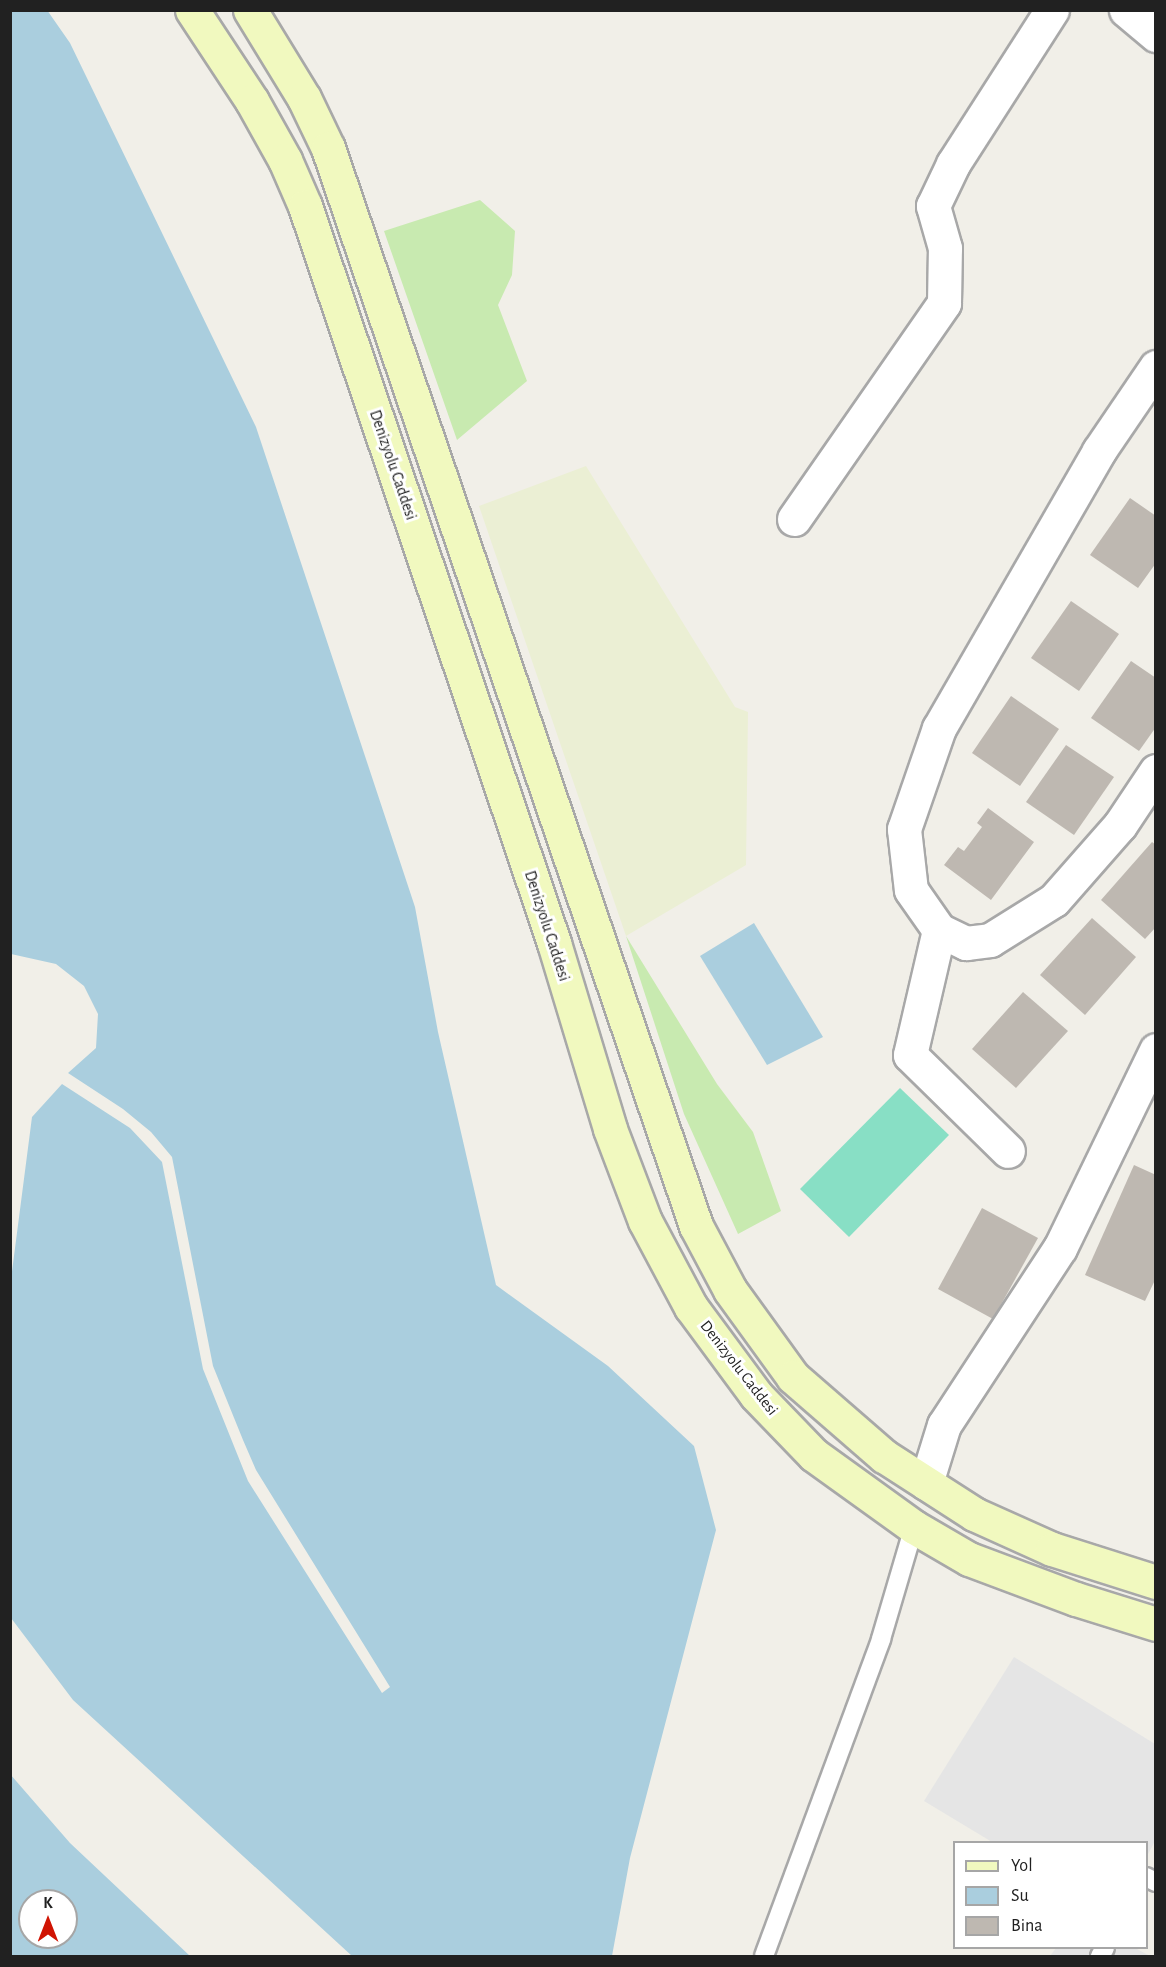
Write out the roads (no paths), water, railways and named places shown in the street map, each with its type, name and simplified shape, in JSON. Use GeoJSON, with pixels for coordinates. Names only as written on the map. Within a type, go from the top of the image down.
{"type":"FeatureCollection","features":[{"type":"Feature","properties":{"kind":"street","name":"Denizyolu Caddesi"},"geometry":{"type":"LineString","coordinates":[[192,10],[252,101],[285,160],[305,206],[554,943],[610,1129],[645,1221],[692,1307],[756,1395],[814,1455],[914,1527],[969,1559],[1076,1599],[1155,1624]]}},
{"type":"Feature","properties":{"kind":"street"},"geometry":{"type":"LineString","coordinates":[[250,10],[304,98],[328,148],[696,1226],[730,1290],[793,1377],[884,1456],[975,1514],[1052,1549],[1155,1582]]}},
{"type":"Feature","properties":{"kind":"street"},"geometry":{"type":"LineString","coordinates":[[794,519],[944,303],[945,248],[933,206],[953,164],[1052,10]]}},
{"type":"Feature","properties":{"kind":"street"},"geometry":{"type":"LineString","coordinates":[[1126,10],[1155,35]]}},
{"type":"Feature","properties":{"kind":"street"},"geometry":{"type":"LineString","coordinates":[[1155,367],[1099,451],[939,728],[904,829],[911,891],[939,930],[966,943],[990,940],[1054,900],[1120,825],[1155,771]]}},
{"type":"Feature","properties":{"kind":"street"},"geometry":{"type":"LineString","coordinates":[[939,930],[910,1055],[1008,1151]]}},
{"type":"Feature","properties":{"kind":"street"},"geometry":{"type":"LineString","coordinates":[[914,1527],[944,1425],[1060,1248],[1155,1050]]}},
{"type":"Feature","properties":{"kind":"lane"},"geometry":{"type":"LineString","coordinates":[[764,1956],[881,1639],[914,1527]]}},
{"type":"Feature","properties":{"kind":"water"},"geometry":{"type":"Polygon","coordinates":[[[47,10],[70,43],[256,427],[415,907],[438,1032],[496,1285],[608,1366],[694,1446],[716,1530],[630,1858],[612,1956],[352,1956],[73,1700],[11,1618],[11,1279],[32,1117],[62,1084],[130,1128],[162,1162],[203,1369],[248,1481],[382,1693],[390,1687],[256,1470],[243,1440],[213,1366],[172,1157],[151,1132],[123,1109],[68,1073],[96,1048],[98,1014],[84,986],[56,964],[11,954],[10,11],[47,10]]]}},
{"type":"Feature","properties":{"kind":"water"},"geometry":{"type":"Polygon","coordinates":[[[754,923],[823,1037],[767,1065],[700,956],[754,923]]]}},
{"type":"Feature","properties":{"kind":"water"},"geometry":{"type":"Polygon","coordinates":[[[10,1774],[70,1843],[190,1956],[11,1956],[10,1774]]]}}]}
